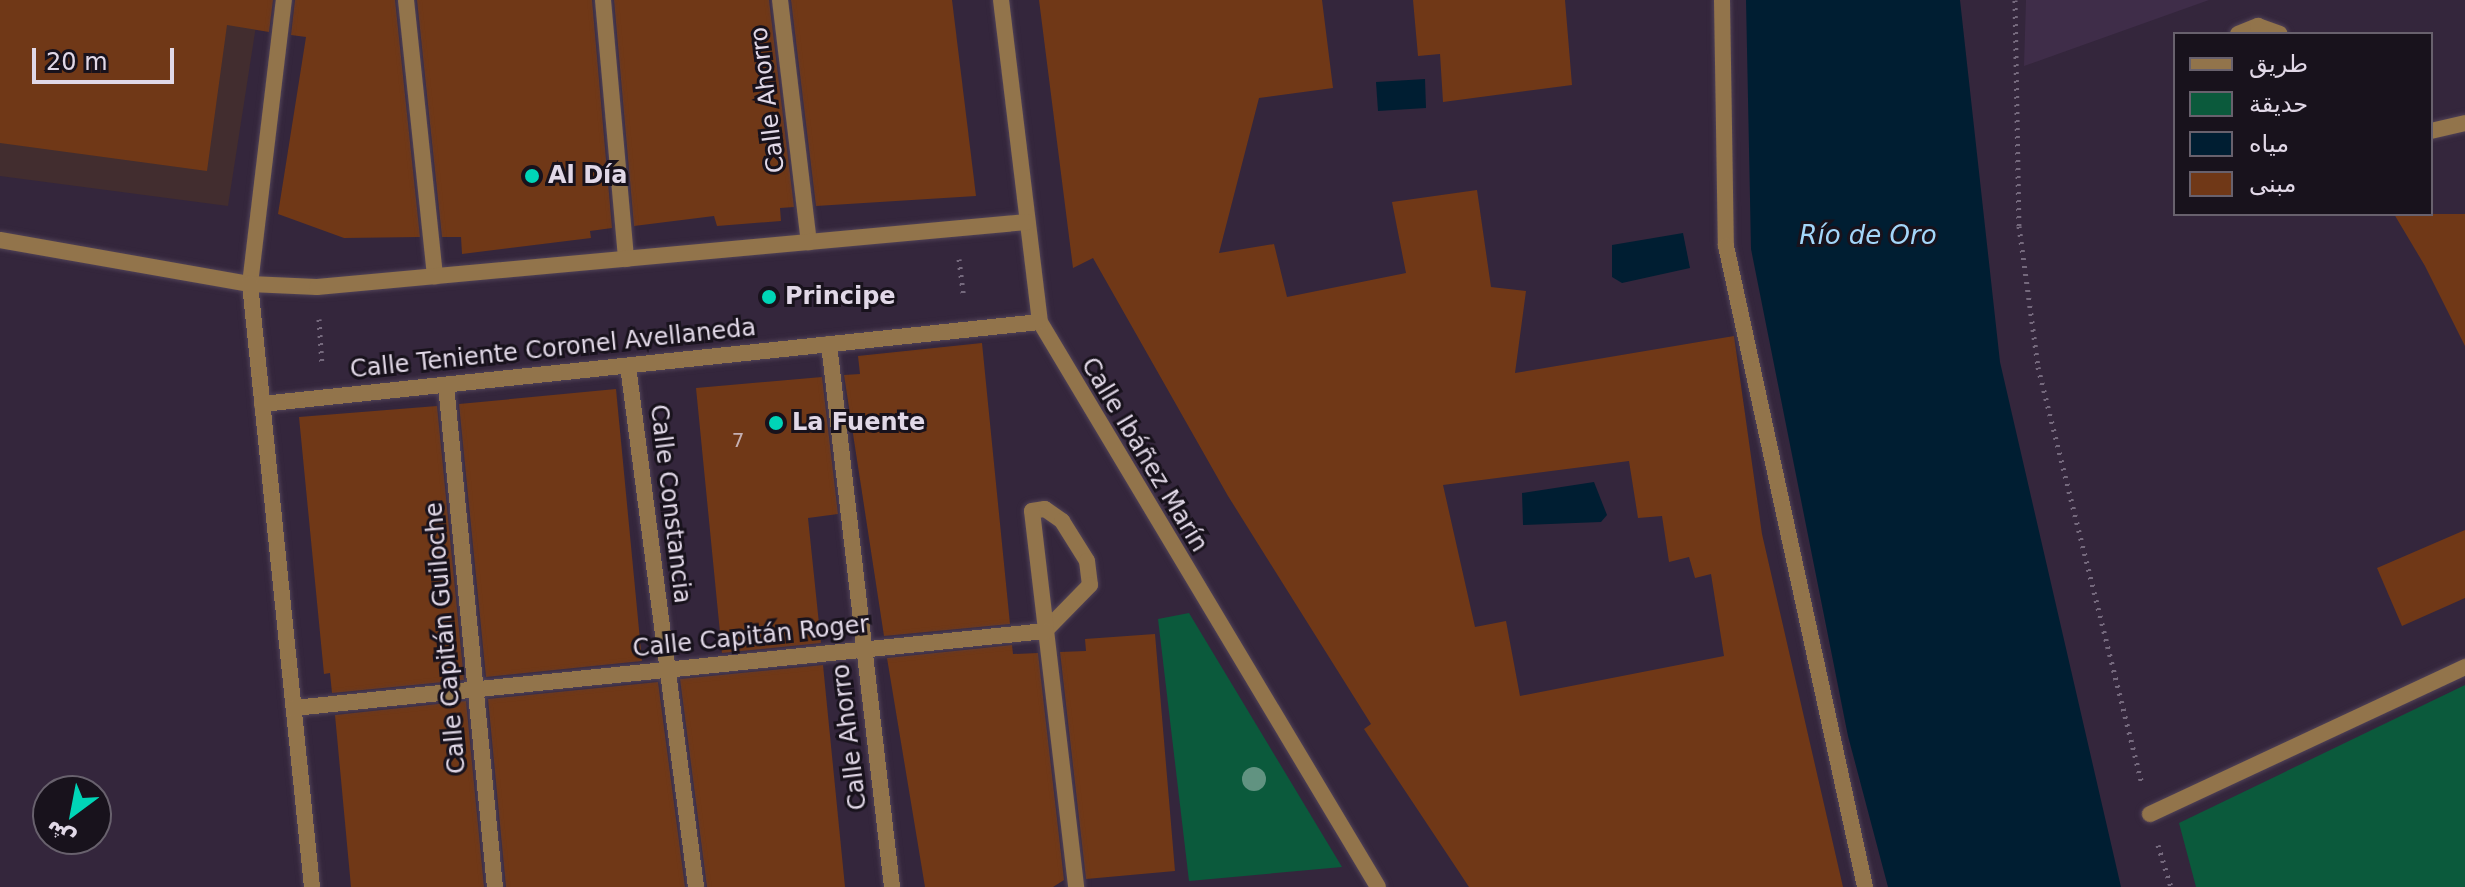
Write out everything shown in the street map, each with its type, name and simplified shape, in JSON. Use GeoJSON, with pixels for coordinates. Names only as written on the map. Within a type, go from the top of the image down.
{"type":"FeatureCollection","features":[{"type":"Feature","properties":{"kind":"street"},"geometry":{"type":"LineString","coordinates":[[284,0],[250,284],[312,887]]}},
{"type":"Feature","properties":{"kind":"street"},"geometry":{"type":"LineString","coordinates":[[406,0],[435,276]]}},
{"type":"Feature","properties":{"kind":"street"},"geometry":{"type":"LineString","coordinates":[[603,0],[626,259]]}},
{"type":"Feature","properties":{"kind":"street","name":"Calle Ahorro"},"geometry":{"type":"LineString","coordinates":[[780,0],[809,242]]}},
{"type":"Feature","properties":{"kind":"street","name":"Calle Ibáñez Marín"},"geometry":{"type":"LineString","coordinates":[[1001,0],[1040,322],[1378,887]]}},
{"type":"Feature","properties":{"kind":"street"},"geometry":{"type":"LineString","coordinates":[[1722,0],[1726,246],[1865,887]]}},
{"type":"Feature","properties":{"kind":"street"},"geometry":{"type":"LineString","coordinates":[[2243,32],[2258,26],[2274,32]]}},
{"type":"Feature","properties":{"kind":"street"},"geometry":{"type":"LineString","coordinates":[[2433,131],[2465,123]]}},
{"type":"Feature","properties":{"kind":"street"},"geometry":{"type":"LineString","coordinates":[[0,240],[250,284],[317,287],[1027,222]]}},
{"type":"Feature","properties":{"kind":"street","name":"Calle Teniente Coronel Avellaneda"},"geometry":{"type":"LineString","coordinates":[[262,404],[1040,322]]}},
{"type":"Feature","properties":{"kind":"street","name":"Calle Ahorro"},"geometry":{"type":"LineString","coordinates":[[829,344],[892,887]]}},
{"type":"Feature","properties":{"kind":"street","name":"Calle Constancia"},"geometry":{"type":"LineString","coordinates":[[628,366],[696,887]]}},
{"type":"Feature","properties":{"kind":"street","name":"Calle Capitán Guiloche"},"geometry":{"type":"LineString","coordinates":[[446,385],[495,887]]}},
{"type":"Feature","properties":{"kind":"street"},"geometry":{"type":"LineString","coordinates":[[1045,631],[1090,585],[1087,561],[1062,521],[1045,509],[1032,511],[1045,631],[1076,887]]}},
{"type":"Feature","properties":{"kind":"street","name":"Calle Capitán Roger"},"geometry":{"type":"LineString","coordinates":[[294,708],[1045,631]]}},
{"type":"Feature","properties":{"kind":"street"},"geometry":{"type":"LineString","coordinates":[[2150,814],[2465,667]]}},
{"type":"Feature","properties":{"kind":"path"},"geometry":{"type":"LineString","coordinates":[[2015,0],[2019,226],[2038,367],[2171,887]]}},
{"type":"Feature","properties":{"kind":"path"},"geometry":{"type":"LineString","coordinates":[[956,228],[967,329]]}},
{"type":"Feature","properties":{"kind":"path"},"geometry":{"type":"LineString","coordinates":[[317,287],[324,398]]}},
{"type":"Feature","properties":{"kind":"shaded area"},"geometry":{"type":"Polygon","coordinates":[[[0,0],[260,0],[228,206],[0,176],[0,0]]]}},
{"type":"Feature","properties":{"kind":"shaded area"},"geometry":{"type":"Polygon","coordinates":[[[2026,0],[2209,0],[2024,66],[2026,0]]]}},
{"type":"Feature","properties":{"kind":"green space"},"geometry":{"type":"Polygon","coordinates":[[[1189,613],[1342,867],[1189,881],[1158,619],[1189,613]]]}},
{"type":"Feature","properties":{"kind":"green space"},"geometry":{"type":"Polygon","coordinates":[[[2465,685],[2465,887],[2196,887],[2179,823],[2465,685]]]}},
{"type":"Feature","properties":{"kind":"water","name":"Río de Oro"},"geometry":{"type":"Polygon","coordinates":[[[1746,0],[1960,0],[2000,362],[2121,887],[1888,887],[1848,736],[1751,249],[1746,0]]]}},
{"type":"Feature","properties":{"kind":"water"},"geometry":{"type":"Polygon","coordinates":[[[1425,79],[1426,108],[1378,111],[1376,82],[1425,79]]]}},
{"type":"Feature","properties":{"kind":"water"},"geometry":{"type":"Polygon","coordinates":[[[1683,233],[1690,268],[1622,283],[1612,277],[1612,245],[1683,233]]]}},
{"type":"Feature","properties":{"kind":"water"},"geometry":{"type":"Polygon","coordinates":[[[1594,482],[1607,515],[1601,522],[1523,525],[1522,493],[1594,482]]]}},
{"type":"Feature","properties":{"kind":"building"},"geometry":{"type":"Polygon","coordinates":[[[0,0],[273,0],[269,32],[227,25],[207,171],[0,143],[0,0]]]}},
{"type":"Feature","properties":{"kind":"building"},"geometry":{"type":"Polygon","coordinates":[[[295,0],[395,0],[420,237],[344,238],[278,214],[306,37],[291,35],[295,0]]]}},
{"type":"Feature","properties":{"kind":"building"},"geometry":{"type":"Polygon","coordinates":[[[417,0],[592,0],[612,228],[590,231],[591,238],[462,254],[461,237],[442,237],[417,0]]]}},
{"type":"Feature","properties":{"kind":"building"},"geometry":{"type":"Polygon","coordinates":[[[614,0],[769,0],[794,207],[780,208],[781,221],[717,226],[714,216],[634,226],[614,0]]]}},
{"type":"Feature","properties":{"kind":"building"},"geometry":{"type":"Polygon","coordinates":[[[791,0],[952,0],[976,196],[816,206],[791,0]]]}},
{"type":"Feature","properties":{"kind":"building"},"geometry":{"type":"Polygon","coordinates":[[[1039,0],[1322,0],[1333,88],[1259,98],[1219,253],[1274,244],[1287,297],[1406,273],[1392,202],[1477,190],[1491,287],[1526,291],[1515,373],[1734,336],[1762,534],[1843,887],[1469,887],[1364,729],[1371,724],[1228,496],[1093,258],[1073,268],[1039,0]],[[1629,461],[1443,485],[1475,627],[1506,621],[1520,696],[1724,656],[1711,574],[1695,578],[1689,557],[1669,562],[1662,516],[1638,518],[1629,461]]]}},
{"type":"Feature","properties":{"kind":"building"},"geometry":{"type":"Polygon","coordinates":[[[1413,0],[1565,0],[1572,85],[1443,102],[1440,54],[1418,56],[1413,0]]]}},
{"type":"Feature","properties":{"kind":"building"},"geometry":{"type":"Polygon","coordinates":[[[2465,214],[2465,346],[2425,266],[2395,216],[2465,214]]]}},
{"type":"Feature","properties":{"kind":"building"},"geometry":{"type":"Polygon","coordinates":[[[982,343],[1010,624],[884,636],[844,375],[860,374],[858,356],[982,343]]]}},
{"type":"Feature","properties":{"kind":"building"},"geometry":{"type":"Polygon","coordinates":[[[822,377],[838,514],[808,518],[821,643],[722,653],[696,388],[822,377]]]}},
{"type":"Feature","properties":{"kind":"building"},"geometry":{"type":"Polygon","coordinates":[[[616,389],[642,661],[486,677],[459,404],[616,389]]]}},
{"type":"Feature","properties":{"kind":"building"},"geometry":{"type":"Polygon","coordinates":[[[437,406],[464,680],[332,693],[330,673],[324,674],[299,417],[437,406]]]}},
{"type":"Feature","properties":{"kind":"building"},"geometry":{"type":"Polygon","coordinates":[[[2465,530],[2465,598],[2402,626],[2377,568],[2465,530]]]}},
{"type":"Feature","properties":{"kind":"building"},"geometry":{"type":"Polygon","coordinates":[[[1155,634],[1175,871],[1086,879],[1060,652],[1086,651],[1085,639],[1155,634]]]}},
{"type":"Feature","properties":{"kind":"building"},"geometry":{"type":"Polygon","coordinates":[[[1012,645],[1013,654],[1038,653],[1064,880],[1053,887],[925,887],[887,658],[1012,645]]]}},
{"type":"Feature","properties":{"kind":"building"},"geometry":{"type":"Polygon","coordinates":[[[823,665],[845,887],[707,887],[680,679],[823,665]]]}},
{"type":"Feature","properties":{"kind":"building"},"geometry":{"type":"Polygon","coordinates":[[[658,682],[685,887],[506,887],[488,699],[658,682]]]}},
{"type":"Feature","properties":{"kind":"building"},"geometry":{"type":"Polygon","coordinates":[[[466,701],[484,887],[351,887],[335,715],[466,701]]]}},
{"type":"Feature","properties":{"kind":"place","name":"Al Día"},"geometry":{"type":"Point","coordinates":[532,176]}},
{"type":"Feature","properties":{"kind":"place","name":"Principe"},"geometry":{"type":"Point","coordinates":[769,297]}},
{"type":"Feature","properties":{"kind":"place","name":"La Fuente"},"geometry":{"type":"Point","coordinates":[776,423]}}]}
